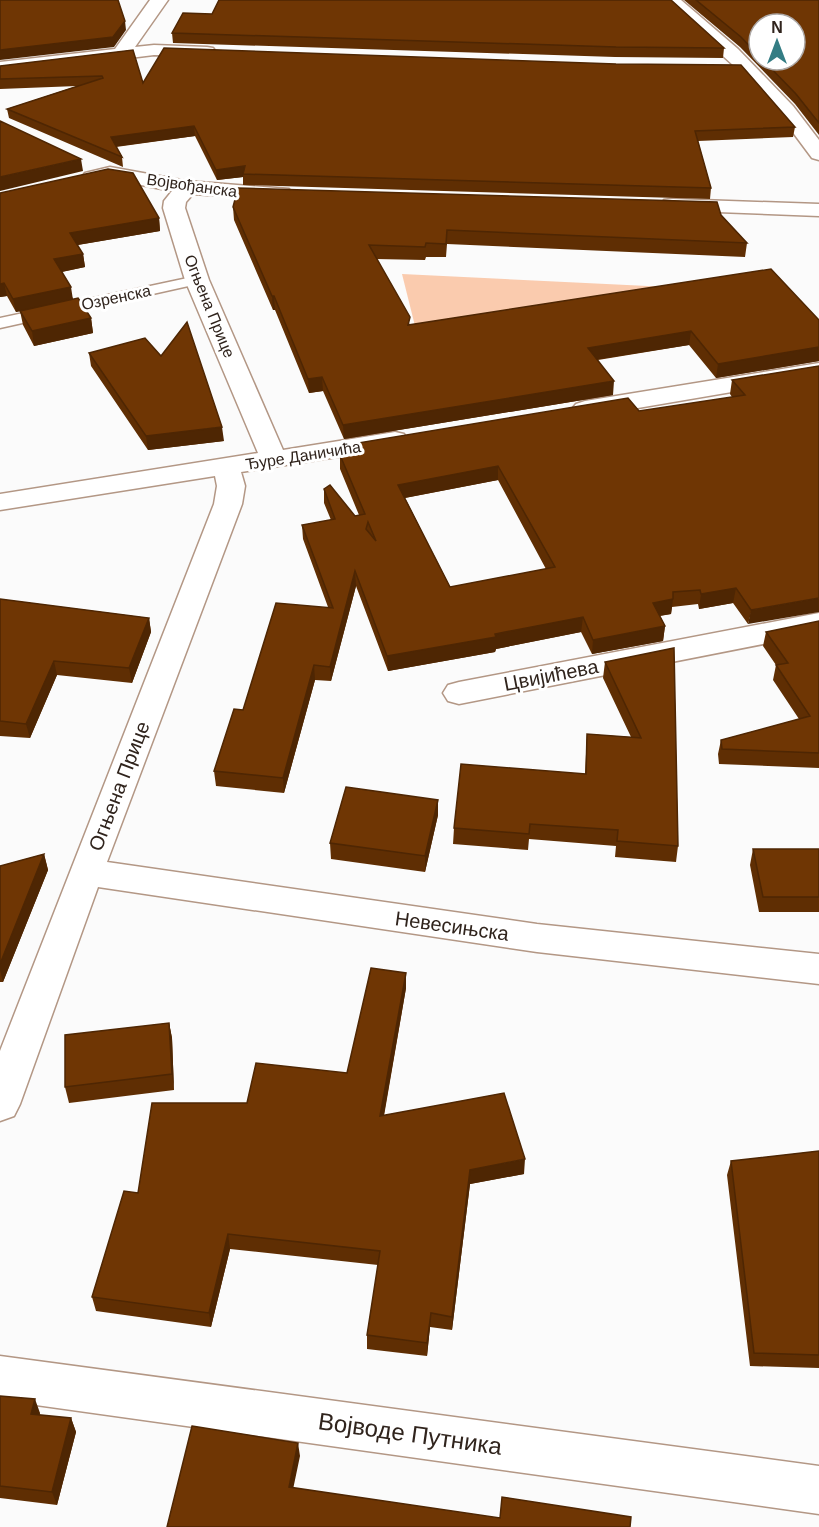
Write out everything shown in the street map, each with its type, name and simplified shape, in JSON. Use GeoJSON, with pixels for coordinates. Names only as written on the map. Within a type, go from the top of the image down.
{"type":"FeatureCollection","features":[{"type":"Feature","properties":{"kind":"street"},"geometry":{"type":"LineString","coordinates":[[122,52],[159,0]]}},
{"type":"Feature","properties":{"kind":"street"},"geometry":{"type":"LineString","coordinates":[[670,0],[746,66],[777,97],[819,154]]}},
{"type":"Feature","properties":{"kind":"street"},"geometry":{"type":"LineString","coordinates":[[0,68],[122,52],[154,50],[222,52]]}},
{"type":"Feature","properties":{"kind":"street"},"geometry":{"type":"LineString","coordinates":[[722,66],[746,66]]}},
{"type":"Feature","properties":{"kind":"street"},"geometry":{"type":"LineString","coordinates":[[80,159],[110,173]]}},
{"type":"Feature","properties":{"kind":"street","name":"Војвођанска"},"geometry":{"type":"LineString","coordinates":[[68,184],[110,173],[187,187],[255,194],[307,195]]}},
{"type":"Feature","properties":{"kind":"street","name":"Огњена Прице"},"geometry":{"type":"LineString","coordinates":[[187,187],[175,201],[174,208],[197,280],[274,460]]}},
{"type":"Feature","properties":{"kind":"street"},"geometry":{"type":"LineString","coordinates":[[649,204],[819,210]]}},
{"type":"Feature","properties":{"kind":"street"},"geometry":{"type":"LineString","coordinates":[[564,412],[819,370]]}},
{"type":"Feature","properties":{"kind":"street","name":"Ђуре Даничића"},"geometry":{"type":"LineString","coordinates":[[0,502],[413,437]]}},
{"type":"Feature","properties":{"kind":"street","name":"Огњена Прице"},"geometry":{"type":"LineString","coordinates":[[0,1104],[86,872],[228,504],[231,486],[227,468]]}},
{"type":"Feature","properties":{"kind":"street","name":"Цвијићева"},"geometry":{"type":"LineString","coordinates":[[459,693],[819,623]]}},
{"type":"Feature","properties":{"kind":"street","name":"Невесињска"},"geometry":{"type":"LineString","coordinates":[[86,872],[537,938],[819,969]]}},
{"type":"Feature","properties":{"kind":"street","name":"Војводе Путника"},"geometry":{"type":"LineString","coordinates":[[0,1378],[819,1490]]}},
{"type":"Feature","properties":{"kind":"lane","name":"Озренска"},"geometry":{"type":"LineString","coordinates":[[0,323],[197,280]]}},
{"type":"Feature","properties":{"kind":"shaded area"},"geometry":{"type":"Polygon","coordinates":[[[402,274],[689,288],[415,326],[402,274]]]}},
{"type":"Feature","properties":{"kind":"building"},"geometry":{"type":"Polygon","coordinates":[[[0,0],[118,0],[125,21],[113,37],[0,50],[0,0]]]}},
{"type":"Feature","properties":{"kind":"building"},"geometry":{"type":"Polygon","coordinates":[[[219,0],[671,0],[724,48],[616,47],[172,33],[183,13],[212,14],[219,0]]]}},
{"type":"Feature","properties":{"kind":"building"},"geometry":{"type":"Polygon","coordinates":[[[696,0],[819,0],[819,123],[775,72],[807,72],[807,12],[747,12],[747,43],[696,0]]]}},
{"type":"Feature","properties":{"kind":"building"},"geometry":{"type":"Polygon","coordinates":[[[164,48],[616,64],[741,65],[795,127],[695,131],[711,188],[243,174],[245,166],[216,170],[194,126],[111,137],[122,157],[7,109],[103,78],[102,76],[0,79],[0,66],[133,50],[143,83],[164,48]]]}},
{"type":"Feature","properties":{"kind":"building"},"geometry":{"type":"Polygon","coordinates":[[[0,121],[81,159],[0,177],[0,121]]]}},
{"type":"Feature","properties":{"kind":"building"},"geometry":{"type":"Polygon","coordinates":[[[108,169],[133,173],[159,218],[70,233],[83,254],[54,259],[71,287],[13,299],[4,283],[0,284],[0,193],[108,169]]]}},
{"type":"Feature","properties":{"kind":"building"},"geometry":{"type":"Polygon","coordinates":[[[238,188],[717,202],[721,215],[747,243],[447,230],[446,244],[426,243],[425,247],[369,245],[410,317],[408,325],[771,269],[819,320],[819,347],[718,364],[691,331],[588,348],[614,381],[343,425],[322,377],[308,379],[274,296],[272,296],[233,207],[238,188]]]}},
{"type":"Feature","properties":{"kind":"building"},"geometry":{"type":"Polygon","coordinates":[[[78,298],[91,318],[32,331],[20,311],[78,298]]]}},
{"type":"Feature","properties":{"kind":"building"},"geometry":{"type":"Polygon","coordinates":[[[187,322],[222,427],[146,436],[89,353],[145,338],[161,356],[187,322]]]}},
{"type":"Feature","properties":{"kind":"building"},"geometry":{"type":"Polygon","coordinates":[[[819,366],[819,598],[751,610],[736,588],[701,594],[700,590],[673,592],[673,599],[653,603],[665,626],[593,640],[583,617],[495,634],[496,637],[387,656],[355,571],[330,667],[314,665],[283,778],[214,771],[234,709],[243,710],[276,603],[333,608],[302,525],[335,519],[324,489],[330,485],[355,516],[365,514],[340,455],[355,452],[352,444],[628,398],[639,411],[745,395],[732,380],[819,366]],[[498,466],[398,485],[450,587],[555,567],[498,466]],[[368,522],[366,529],[376,541],[368,522]]]}},
{"type":"Feature","properties":{"kind":"building"},"geometry":{"type":"Polygon","coordinates":[[[0,599],[149,618],[129,668],[54,661],[26,724],[0,721],[0,599]]]}},
{"type":"Feature","properties":{"kind":"building"},"geometry":{"type":"Polygon","coordinates":[[[819,621],[819,753],[722,749],[721,740],[810,716],[776,665],[788,663],[766,632],[819,621]]]}},
{"type":"Feature","properties":{"kind":"building"},"geometry":{"type":"Polygon","coordinates":[[[674,648],[678,846],[617,841],[618,830],[530,824],[529,834],[454,828],[461,764],[586,774],[587,734],[641,738],[605,662],[674,648]]]}},
{"type":"Feature","properties":{"kind":"building"},"geometry":{"type":"Polygon","coordinates":[[[346,787],[438,800],[425,856],[330,843],[346,787]]]}},
{"type":"Feature","properties":{"kind":"building"},"geometry":{"type":"Polygon","coordinates":[[[753,849],[819,849],[819,897],[763,897],[753,849]]]}},
{"type":"Feature","properties":{"kind":"building"},"geometry":{"type":"Polygon","coordinates":[[[44,854],[0,964],[0,866],[44,854]]]}},
{"type":"Feature","properties":{"kind":"building"},"geometry":{"type":"Polygon","coordinates":[[[371,968],[406,973],[380,1116],[504,1093],[525,1159],[470,1170],[452,1317],[431,1313],[427,1343],[367,1335],[380,1251],[228,1234],[209,1313],[92,1297],[124,1191],[138,1193],[152,1103],[247,1103],[256,1063],[347,1073],[371,968]]]}},
{"type":"Feature","properties":{"kind":"building"},"geometry":{"type":"Polygon","coordinates":[[[169,1023],[172,1074],[65,1087],[65,1035],[169,1023]]]}},
{"type":"Feature","properties":{"kind":"building"},"geometry":{"type":"Polygon","coordinates":[[[819,1151],[819,1355],[754,1353],[731,1161],[819,1151]]]}},
{"type":"Feature","properties":{"kind":"building"},"geometry":{"type":"Polygon","coordinates":[[[0,1396],[35,1399],[31,1414],[71,1418],[52,1492],[0,1486],[0,1396]]]}},
{"type":"Feature","properties":{"kind":"building"},"geometry":{"type":"Polygon","coordinates":[[[192,1426],[298,1443],[289,1487],[500,1518],[502,1497],[631,1517],[630,1527],[167,1527],[192,1426]]]}}]}
